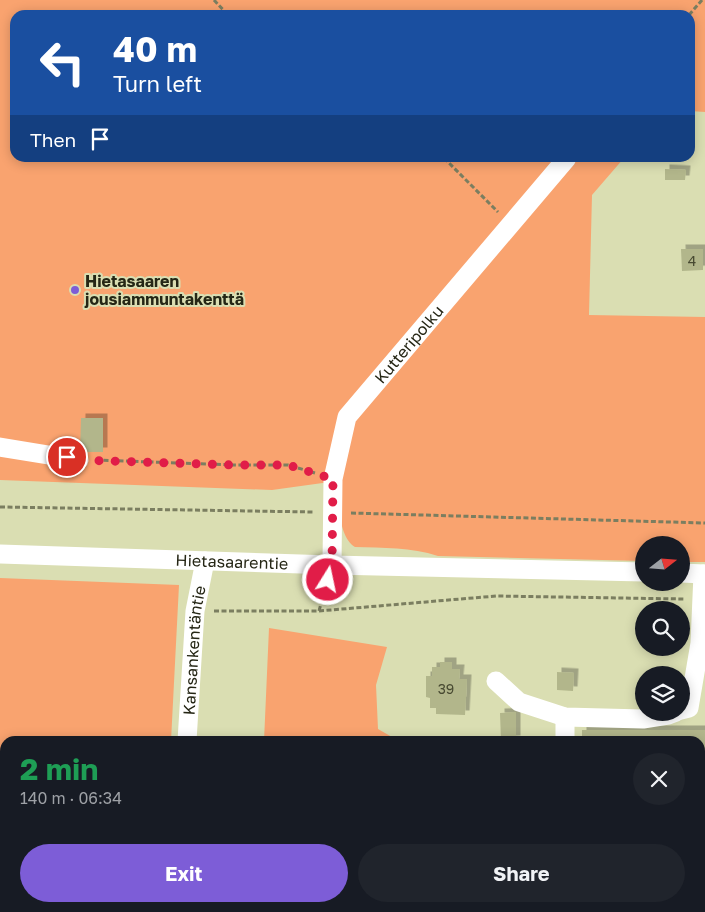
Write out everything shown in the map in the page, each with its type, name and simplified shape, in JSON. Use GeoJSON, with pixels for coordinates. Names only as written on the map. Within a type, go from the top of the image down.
{"type":"FeatureCollection","features":[{"type":"Feature","properties":{"kind":"street","name":"Kutteripolku"},"geometry":{"type":"LineString","coordinates":[[332,565],[333,479],[347,417],[563,162]]}},
{"type":"Feature","properties":{"kind":"street"},"geometry":{"type":"LineString","coordinates":[[0,447],[79,460]]}},
{"type":"Feature","properties":{"kind":"street","name":"Hietasaarentie"},"geometry":{"type":"LineString","coordinates":[[0,554],[332,565],[635,572]]}},
{"type":"Feature","properties":{"kind":"street","name":"Kansankentäntie"},"geometry":{"type":"LineString","coordinates":[[187,736],[195,611],[205,560]]}},
{"type":"Feature","properties":{"kind":"street"},"geometry":{"type":"LineString","coordinates":[[690,573],[704,574],[700,643],[690,702]]}},
{"type":"Feature","properties":{"kind":"street"},"geometry":{"type":"LineString","coordinates":[[496,681],[519,702],[565,718],[635,719]]}},
{"type":"Feature","properties":{"kind":"street"},"geometry":{"type":"LineString","coordinates":[[564,736],[565,718]]}},
{"type":"Feature","properties":{"kind":"path"},"geometry":{"type":"LineString","coordinates":[[214,0],[223,10]]}},
{"type":"Feature","properties":{"kind":"path"},"geometry":{"type":"LineString","coordinates":[[693,10],[702,0]]}},
{"type":"Feature","properties":{"kind":"path"},"geometry":{"type":"LineString","coordinates":[[448,162],[510,224]]}},
{"type":"Feature","properties":{"kind":"path"},"geometry":{"type":"LineString","coordinates":[[79,460],[288,465],[333,479]]}},
{"type":"Feature","properties":{"kind":"path"},"geometry":{"type":"LineString","coordinates":[[319,610],[332,565]]}},
{"type":"Feature","properties":{"kind":"path"},"geometry":{"type":"LineString","coordinates":[[195,611],[319,610],[496,596],[702,600]]}},
{"type":"Feature","properties":{"kind":"shaded area"},"geometry":{"type":"Polygon","coordinates":[[[0,0],[705,0],[705,112],[695,111],[695,10],[10,10],[10,162],[621,162],[592,195],[589,315],[705,317],[705,562],[690,562],[690,536],[635,536],[635,561],[438,556],[407,549],[355,547],[349,542],[342,526],[337,481],[272,490],[0,480],[0,0]]]}},
{"type":"Feature","properties":{"kind":"shaded area"},"geometry":{"type":"Polygon","coordinates":[[[0,578],[179,585],[171,736],[0,736],[0,578]]]}},
{"type":"Feature","properties":{"kind":"shaded area"},"geometry":{"type":"Polygon","coordinates":[[[269,628],[387,647],[376,685],[378,729],[390,736],[264,736],[269,628]]]}},
{"type":"Feature","properties":{"kind":"building"},"geometry":{"type":"Polygon","coordinates":[[[665,169],[686,170],[685,180],[665,180],[665,169]]]}},
{"type":"Feature","properties":{"kind":"building"},"geometry":{"type":"Polygon","coordinates":[[[681,249],[703,249],[703,270],[682,271],[681,249]]]}},
{"type":"Feature","properties":{"kind":"building"},"geometry":{"type":"Polygon","coordinates":[[[81,418],[103,418],[103,452],[80,452],[81,418]]]}},
{"type":"Feature","properties":{"kind":"building"},"geometry":{"type":"Polygon","coordinates":[[[440,662],[452,662],[452,669],[460,669],[459,679],[467,679],[465,715],[436,714],[436,708],[430,708],[430,698],[426,697],[426,676],[432,676],[432,667],[440,667],[440,662]]]}},
{"type":"Feature","properties":{"kind":"building"},"geometry":{"type":"Polygon","coordinates":[[[557,672],[574,673],[573,691],[557,690],[557,672]]]}},
{"type":"Feature","properties":{"kind":"building"},"geometry":{"type":"Polygon","coordinates":[[[516,712],[516,736],[501,736],[500,713],[516,712]]]}},
{"type":"Feature","properties":{"kind":"building"},"geometry":{"type":"Polygon","coordinates":[[[582,730],[705,730],[705,736],[582,736],[582,730]]]}},
{"type":"Feature","properties":{"kind":"place","name":"Hietasaaren jousiammuntakenttä"},"geometry":{"type":"Point","coordinates":[75,290]}},
{"type":"Feature","properties":{"kind":"route"},"geometry":{"type":"LineString","coordinates":[[67,457],[79,460],[288,465],[333,479],[331,513],[332,565],[328,580]]}}]}
